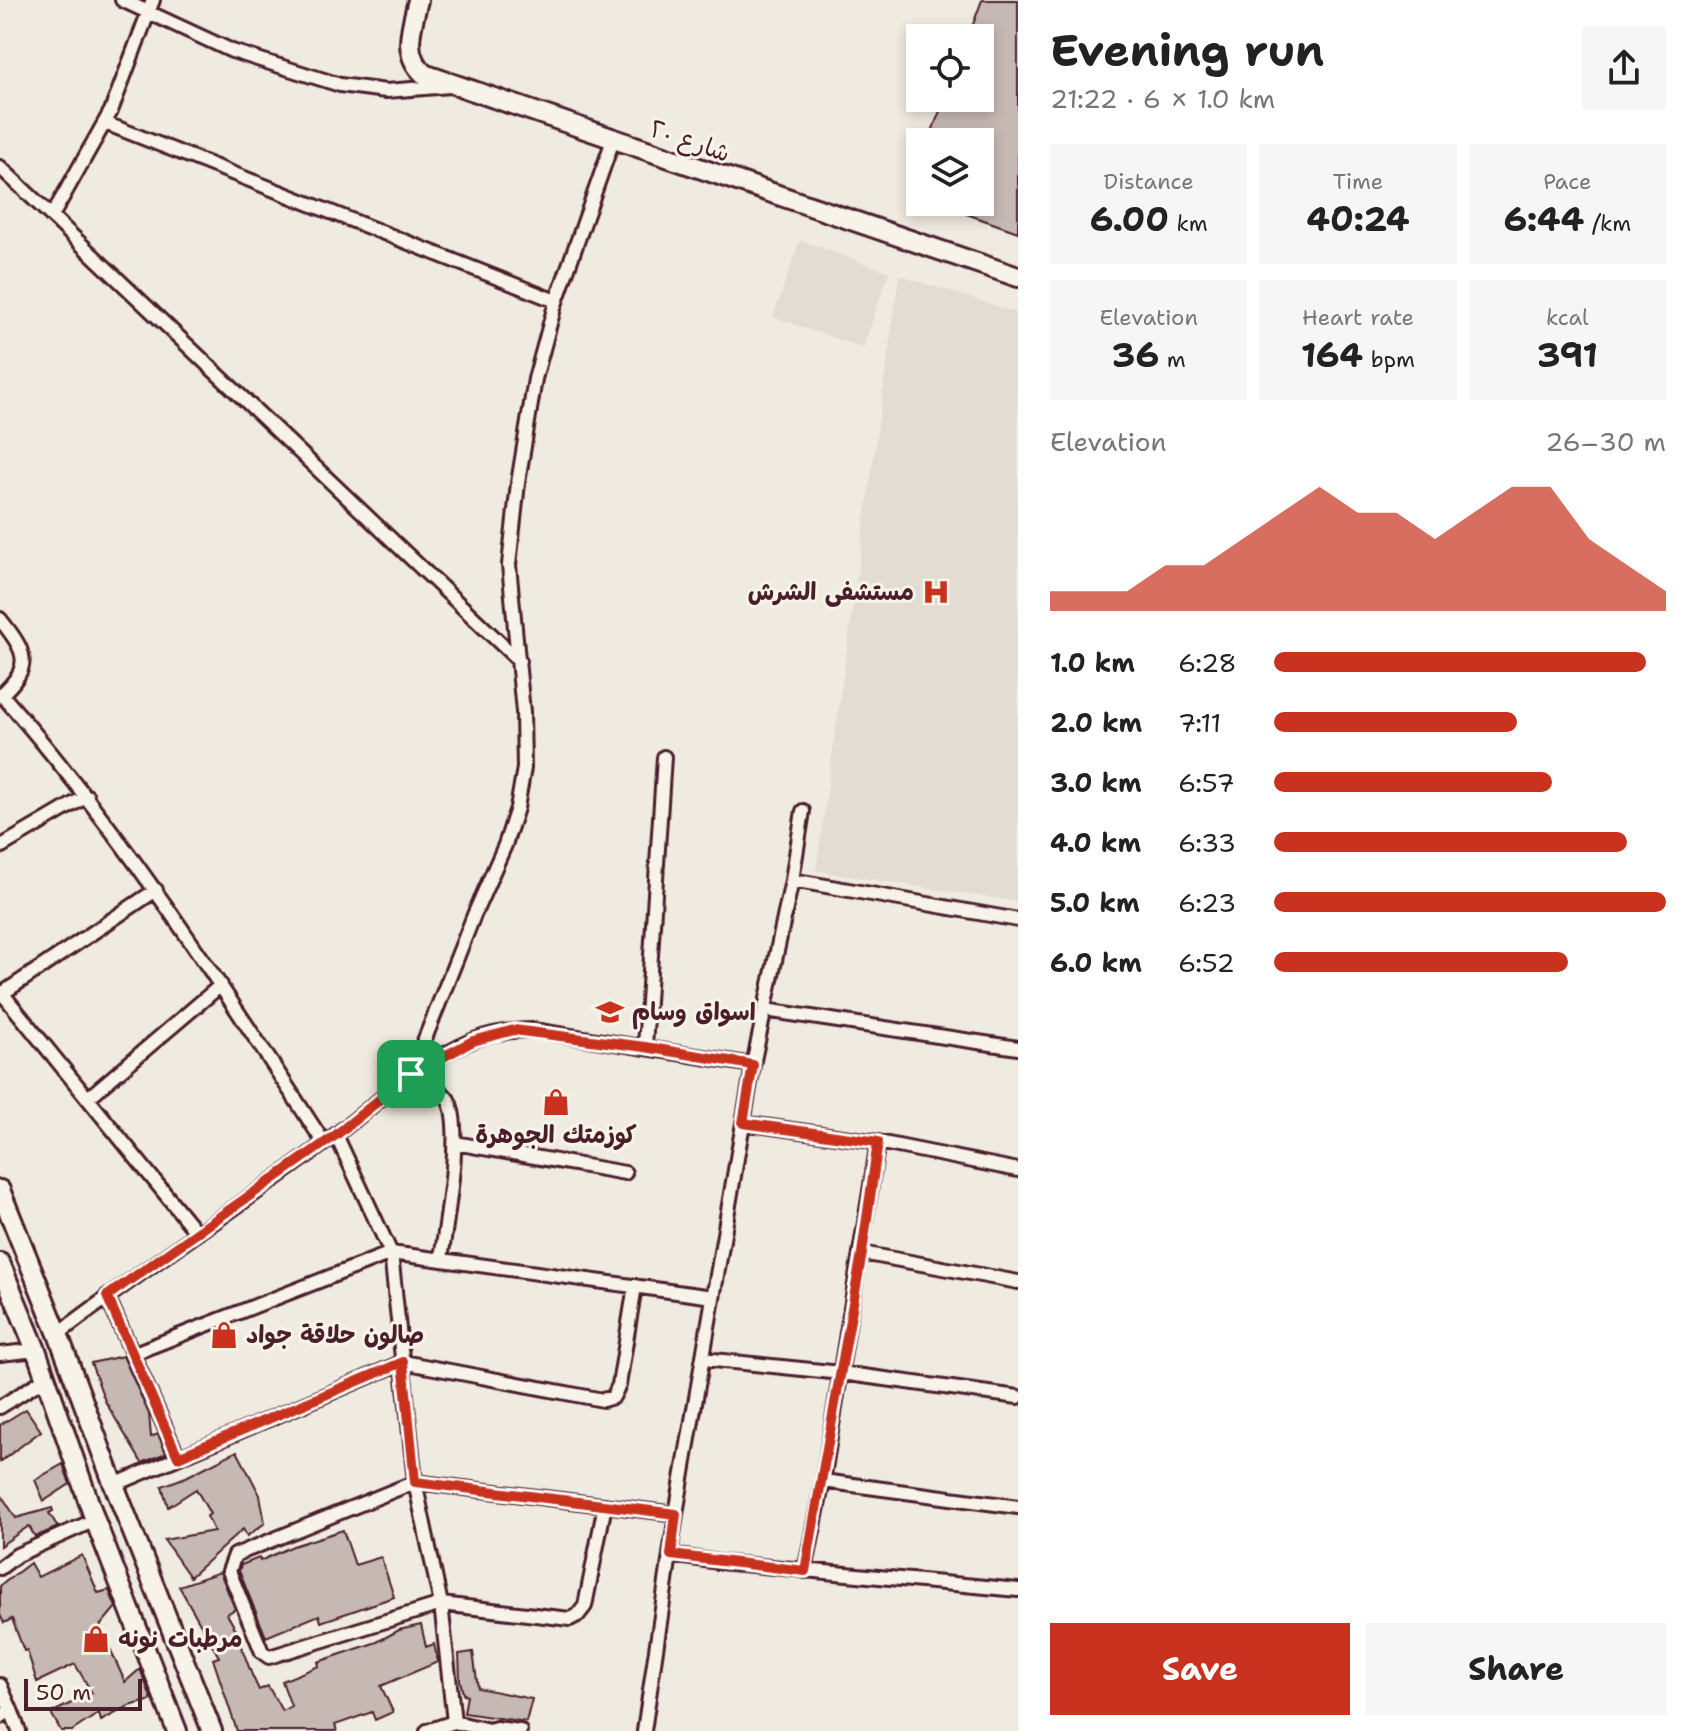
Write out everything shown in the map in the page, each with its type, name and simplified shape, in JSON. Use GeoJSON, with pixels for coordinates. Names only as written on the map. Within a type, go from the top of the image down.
{"type":"FeatureCollection","features":[{"type":"Feature","properties":{"kind":"street"},"geometry":{"type":"LineString","coordinates":[[122,0],[232,51],[340,85],[386,91],[454,86]]}},
{"type":"Feature","properties":{"kind":"street"},"geometry":{"type":"LineString","coordinates":[[52,216],[105,123],[153,0]]}},
{"type":"Feature","properties":{"kind":"street","name":"شارع ٢٠"},"geometry":{"type":"LineString","coordinates":[[418,0],[410,54],[414,65],[424,74],[1018,277]]}},
{"type":"Feature","properties":{"kind":"street"},"geometry":{"type":"LineString","coordinates":[[105,123],[556,301]]}},
{"type":"Feature","properties":{"kind":"street"},"geometry":{"type":"LineString","coordinates":[[411,1074],[505,845],[517,808],[524,768],[519,661],[509,565],[518,483],[535,379],[556,301],[613,140]]}},
{"type":"Feature","properties":{"kind":"street"},"geometry":{"type":"LineString","coordinates":[[0,167],[519,661]]}},
{"type":"Feature","properties":{"kind":"street"},"geometry":{"type":"LineString","coordinates":[[0,619],[20,644],[24,661],[21,673],[1,696],[87,796],[156,890],[324,1143]]}},
{"type":"Feature","properties":{"kind":"street"},"geometry":{"type":"LineString","coordinates":[[645,1047],[664,757]]}},
{"type":"Feature","properties":{"kind":"street"},"geometry":{"type":"LineString","coordinates":[[0,847],[87,796]]}},
{"type":"Feature","properties":{"kind":"street"},"geometry":{"type":"LineString","coordinates":[[644,1731],[676,1514],[753,1065],[792,880],[803,811]]}},
{"type":"Feature","properties":{"kind":"street"},"geometry":{"type":"LineString","coordinates":[[792,880],[1018,920]]}},
{"type":"Feature","properties":{"kind":"street"},"geometry":{"type":"LineString","coordinates":[[156,890],[1,994],[197,1233]]}},
{"type":"Feature","properties":{"kind":"street"},"geometry":{"type":"LineString","coordinates":[[88,1098],[221,985]]}},
{"type":"Feature","properties":{"kind":"street"},"geometry":{"type":"LineString","coordinates":[[765,1010],[1018,1048]]}},
{"type":"Feature","properties":{"kind":"street"},"geometry":{"type":"LineString","coordinates":[[58,1334],[336,1135],[411,1074],[473,1041],[514,1030],[753,1065]]}},
{"type":"Feature","properties":{"kind":"street"},"geometry":{"type":"LineString","coordinates":[[411,1074],[433,1085],[448,1100],[455,1143],[441,1260]]}},
{"type":"Feature","properties":{"kind":"street"},"geometry":{"type":"LineString","coordinates":[[743,1123],[1017,1165]]}},
{"type":"Feature","properties":{"kind":"street"},"geometry":{"type":"LineString","coordinates":[[336,1135],[391,1253],[415,1482],[441,1604],[454,1722]]}},
{"type":"Feature","properties":{"kind":"street"},"geometry":{"type":"LineString","coordinates":[[805,1571],[862,1253],[878,1142]]}},
{"type":"Feature","properties":{"kind":"street"},"geometry":{"type":"LineString","coordinates":[[455,1143],[625,1173]]}},
{"type":"Feature","properties":{"kind":"street"},"geometry":{"type":"LineString","coordinates":[[0,1190],[212,1731]]}},
{"type":"Feature","properties":{"kind":"street"},"geometry":{"type":"LineString","coordinates":[[132,1354],[391,1253],[713,1297]]}},
{"type":"Feature","properties":{"kind":"street"},"geometry":{"type":"LineString","coordinates":[[862,1253],[1018,1282]]}},
{"type":"Feature","properties":{"kind":"street"},"geometry":{"type":"LineString","coordinates":[[0,1263],[36,1350],[95,1520],[177,1731]]}},
{"type":"Feature","properties":{"kind":"street"},"geometry":{"type":"LineString","coordinates":[[114,1485],[403,1362],[603,1400],[613,1397],[619,1385],[635,1286]]}},
{"type":"Feature","properties":{"kind":"street"},"geometry":{"type":"LineString","coordinates":[[107,1296],[178,1457]]}},
{"type":"Feature","properties":{"kind":"street"},"geometry":{"type":"LineString","coordinates":[[0,1354],[36,1350]]}},
{"type":"Feature","properties":{"kind":"street"},"geometry":{"type":"LineString","coordinates":[[704,1359],[841,1373],[1018,1397]]}},
{"type":"Feature","properties":{"kind":"street"},"geometry":{"type":"LineString","coordinates":[[0,1407],[46,1378]]}},
{"type":"Feature","properties":{"kind":"street"},"geometry":{"type":"LineString","coordinates":[[75,1464],[102,1453]]}},
{"type":"Feature","properties":{"kind":"street"},"geometry":{"type":"LineString","coordinates":[[823,1481],[1018,1507]]}},
{"type":"Feature","properties":{"kind":"street"},"geometry":{"type":"LineString","coordinates":[[605,1505],[585,1606],[570,1619],[441,1604],[269,1657],[262,1652],[229,1571],[235,1555],[415,1482],[605,1505],[676,1514]]}},
{"type":"Feature","properties":{"kind":"street"},"geometry":{"type":"LineString","coordinates":[[0,1568],[17,1555],[95,1520]]}},
{"type":"Feature","properties":{"kind":"street"},"geometry":{"type":"LineString","coordinates":[[671,1555],[805,1571],[1018,1590]]}},
{"type":"Feature","properties":{"kind":"street"},"geometry":{"type":"LineString","coordinates":[[0,1685],[6,1714],[19,1731]]}},
{"type":"Feature","properties":{"kind":"street"},"geometry":{"type":"LineString","coordinates":[[427,1731],[454,1722],[489,1730],[520,1731]]}},
{"type":"Feature","properties":{"kind":"shaded area"},"geometry":{"type":"Polygon","coordinates":[[[800,240],[889,272],[863,348],[773,317],[800,240]]]}},
{"type":"Feature","properties":{"kind":"shaded area","name":"مستشفى الشرش"},"geometry":{"type":"Polygon","coordinates":[[[899,275],[1018,313],[1018,902],[816,871],[899,275]]]}},
{"type":"Feature","properties":{"kind":"building"},"geometry":{"type":"Polygon","coordinates":[[[982,0],[1018,0],[1018,232],[972,216],[994,216],[994,128],[933,128],[940,112],[994,112],[994,24],[973,24],[982,0]]]}},
{"type":"Feature","properties":{"kind":"building"},"geometry":{"type":"Polygon","coordinates":[[[123,1356],[149,1414],[151,1437],[158,1434],[166,1453],[142,1463],[105,1401],[91,1363],[123,1356]]]}},
{"type":"Feature","properties":{"kind":"building"},"geometry":{"type":"Polygon","coordinates":[[[26,1409],[41,1431],[0,1462],[0,1425],[26,1409]]]}},
{"type":"Feature","properties":{"kind":"building"},"geometry":{"type":"Polygon","coordinates":[[[237,1451],[260,1495],[265,1523],[247,1536],[243,1529],[190,1577],[164,1540],[214,1531],[207,1516],[210,1514],[196,1489],[168,1507],[162,1486],[237,1451]]]}},
{"type":"Feature","properties":{"kind":"building"},"geometry":{"type":"Polygon","coordinates":[[[63,1464],[70,1484],[44,1501],[35,1480],[63,1464]]]}},
{"type":"Feature","properties":{"kind":"building"},"geometry":{"type":"Polygon","coordinates":[[[0,1493],[16,1518],[52,1508],[53,1511],[49,1513],[58,1527],[35,1537],[29,1526],[0,1546],[0,1493]]]}},
{"type":"Feature","properties":{"kind":"building"},"geometry":{"type":"Polygon","coordinates":[[[343,1530],[355,1565],[381,1557],[394,1597],[321,1622],[319,1615],[266,1637],[239,1571],[241,1565],[343,1530]]]}},
{"type":"Feature","properties":{"kind":"building"},"geometry":{"type":"Polygon","coordinates":[[[82,1555],[98,1593],[109,1590],[116,1607],[100,1626],[125,1682],[140,1669],[152,1700],[129,1706],[101,1721],[99,1713],[72,1731],[61,1731],[51,1713],[92,1693],[75,1664],[37,1682],[27,1650],[24,1651],[12,1619],[4,1623],[0,1615],[0,1586],[30,1563],[38,1577],[82,1555]]]}},
{"type":"Feature","properties":{"kind":"building"},"geometry":{"type":"Polygon","coordinates":[[[220,1572],[235,1609],[227,1614],[243,1642],[240,1643],[252,1675],[259,1690],[268,1686],[282,1711],[291,1706],[282,1681],[319,1666],[318,1662],[377,1642],[399,1630],[421,1625],[426,1647],[434,1644],[438,1662],[381,1686],[393,1712],[375,1720],[372,1712],[335,1725],[337,1731],[237,1731],[213,1659],[219,1657],[179,1586],[220,1572]]]}},
{"type":"Feature","properties":{"kind":"building"},"geometry":{"type":"Polygon","coordinates":[[[473,1652],[478,1688],[532,1699],[526,1722],[464,1713],[467,1695],[463,1694],[460,1680],[459,1654],[473,1652]]]}},
{"type":"Feature","properties":{"kind":"place","name":"مستشفى الشرش"},"geometry":{"type":"Point","coordinates":[936,592]}},
{"type":"Feature","properties":{"kind":"place","name":"اسواق وسام"},"geometry":{"type":"Point","coordinates":[610,1012]}},
{"type":"Feature","properties":{"kind":"place","name":"كوزمتك الجوهرة"},"geometry":{"type":"Point","coordinates":[556,1102]}},
{"type":"Feature","properties":{"kind":"place","name":"صالون حلاقة جواد"},"geometry":{"type":"Point","coordinates":[224,1335]}},
{"type":"Feature","properties":{"kind":"place","name":"مرطبات نونه"},"geometry":{"type":"Point","coordinates":[96,1639]}},
{"type":"Feature","properties":{"kind":"route"},"geometry":{"type":"LineString","coordinates":[[514,1030],[533,1030],[753,1065],[743,1123],[878,1142],[862,1253],[805,1571],[671,1555],[676,1514],[415,1482],[403,1362],[178,1457],[107,1296],[336,1135],[411,1074],[473,1041],[514,1030]]}}]}
